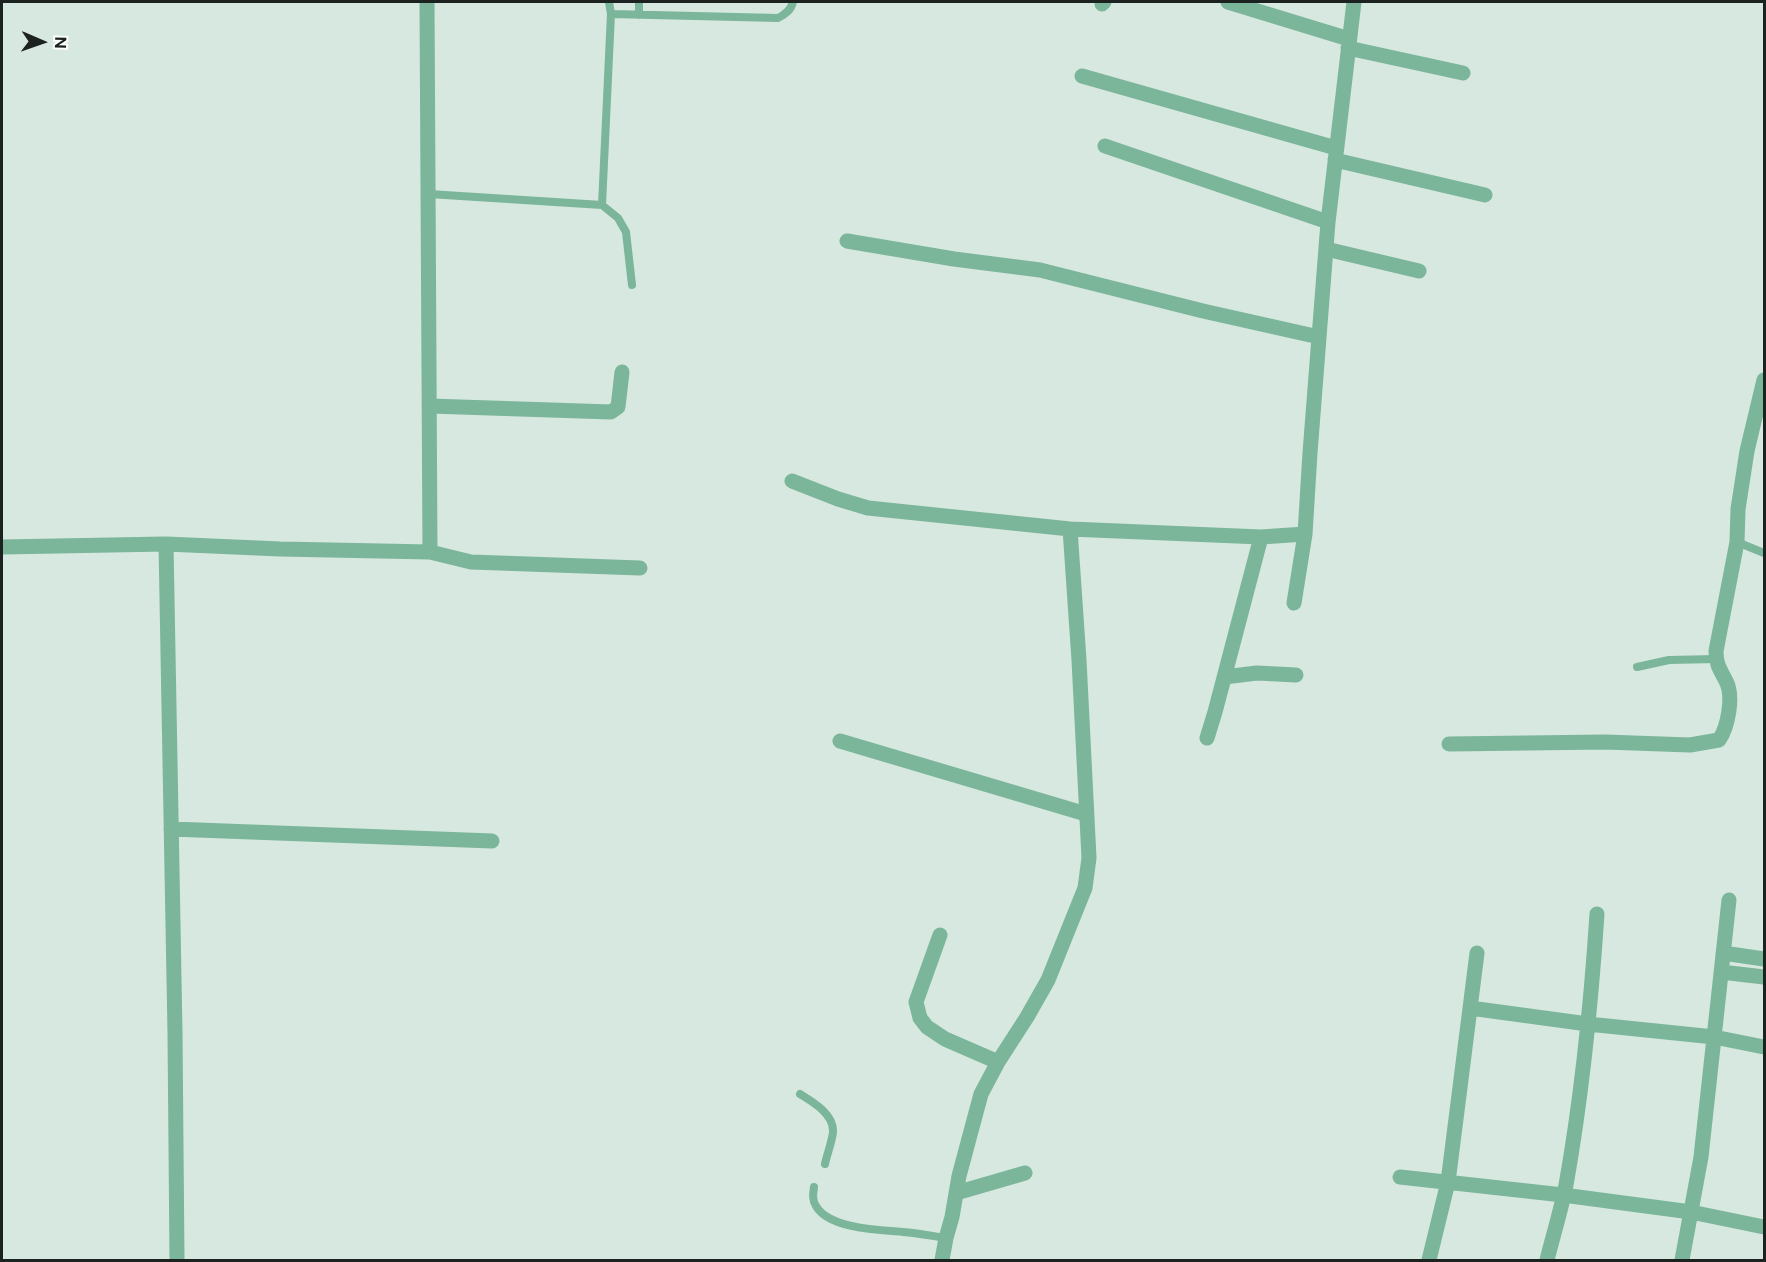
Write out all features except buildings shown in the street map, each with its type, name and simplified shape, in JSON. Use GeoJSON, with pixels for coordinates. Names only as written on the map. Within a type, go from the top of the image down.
{"type":"FeatureCollection","features":[{"type":"Feature","properties":{"kind":"street"},"geometry":{"type":"LineString","coordinates":[[427,2],[430,552]]}},
{"type":"Feature","properties":{"kind":"street"},"geometry":{"type":"LineString","coordinates":[[1228,2],[1348,43],[1463,73]]}},
{"type":"Feature","properties":{"kind":"street"},"geometry":{"type":"LineString","coordinates":[[1294,603],[1305,534],[1328,222],[1354,2]]}},
{"type":"Feature","properties":{"kind":"street"},"geometry":{"type":"LineString","coordinates":[[1082,76],[1336,154],[1485,195]]}},
{"type":"Feature","properties":{"kind":"street"},"geometry":{"type":"LineString","coordinates":[[1105,146],[1328,222]]}},
{"type":"Feature","properties":{"kind":"street"},"geometry":{"type":"LineString","coordinates":[[847,241],[954,259],[1040,270],[1203,311],[1319,337]]}},
{"type":"Feature","properties":{"kind":"street"},"geometry":{"type":"LineString","coordinates":[[1326,249],[1419,271]]}},
{"type":"Feature","properties":{"kind":"street"},"geometry":{"type":"LineString","coordinates":[[430,406],[611,412],[618,407],[622,372]]}},
{"type":"Feature","properties":{"kind":"street"},"geometry":{"type":"LineString","coordinates":[[1449,744],[1605,742],[1690,745],[1719,740],[1725,732],[1730,706],[1727,683],[1721,674],[1716,651],[1737,542],[1738,509],[1748,451],[1764,380]]}},
{"type":"Feature","properties":{"kind":"street"},"geometry":{"type":"LineString","coordinates":[[792,481],[868,508],[1070,529],[1261,537],[1305,534]]}},
{"type":"Feature","properties":{"kind":"street"},"geometry":{"type":"LineString","coordinates":[[942,1260],[945,1238],[981,1094],[1048,980],[1085,888],[1089,858],[1070,529]]}},
{"type":"Feature","properties":{"kind":"street"},"geometry":{"type":"LineString","coordinates":[[1207,738],[1261,537]]}},
{"type":"Feature","properties":{"kind":"street"},"geometry":{"type":"LineString","coordinates":[[166,544],[177,1260]]}},
{"type":"Feature","properties":{"kind":"street"},"geometry":{"type":"LineString","coordinates":[[2,547],[166,544],[430,552],[471,562],[640,568]]}},
{"type":"Feature","properties":{"kind":"street"},"geometry":{"type":"LineString","coordinates":[[1224,677],[1257,673],[1296,675]]}},
{"type":"Feature","properties":{"kind":"street"},"geometry":{"type":"LineString","coordinates":[[840,741],[1086,814]]}},
{"type":"Feature","properties":{"kind":"street"},"geometry":{"type":"LineString","coordinates":[[171,829],[492,841]]}},
{"type":"Feature","properties":{"kind":"street"},"geometry":{"type":"LineString","coordinates":[[1682,1260],[1701,1157],[1729,900]]}},
{"type":"Feature","properties":{"kind":"street"},"geometry":{"type":"LineString","coordinates":[[1547,1260],[1563,1195],[1581,1089],[1597,914]]}},
{"type":"Feature","properties":{"kind":"street"},"geometry":{"type":"LineString","coordinates":[[940,935],[916,1002],[920,1018],[927,1027],[945,1039],[998,1062]]}},
{"type":"Feature","properties":{"kind":"street"},"geometry":{"type":"LineString","coordinates":[[1723,953],[1764,959]]}},
{"type":"Feature","properties":{"kind":"street"},"geometry":{"type":"LineString","coordinates":[[1430,1260],[1448,1182],[1477,954]]}},
{"type":"Feature","properties":{"kind":"street"},"geometry":{"type":"LineString","coordinates":[[1721,972],[1764,977]]}},
{"type":"Feature","properties":{"kind":"street"},"geometry":{"type":"LineString","coordinates":[[1470,1008],[1588,1024],[1714,1037],[1764,1047]]}},
{"type":"Feature","properties":{"kind":"street"},"geometry":{"type":"LineString","coordinates":[[956,1193],[1025,1173]]}},
{"type":"Feature","properties":{"kind":"street"},"geometry":{"type":"LineString","coordinates":[[1400,1177],[1691,1212],[1764,1227]]}},
{"type":"Feature","properties":{"kind":"lane"},"geometry":{"type":"LineString","coordinates":[[602,205],[609,2]]}},
{"type":"Feature","properties":{"kind":"lane"},"geometry":{"type":"LineString","coordinates":[[639,2],[639,15]]}},
{"type":"Feature","properties":{"kind":"lane"},"geometry":{"type":"LineString","coordinates":[[610,14],[778,18],[787,14],[793,2]]}},
{"type":"Feature","properties":{"kind":"lane"},"geometry":{"type":"LineString","coordinates":[[429,194],[602,205],[618,218],[626,232],[632,285]]}},
{"type":"Feature","properties":{"kind":"lane"},"geometry":{"type":"LineString","coordinates":[[1737,542],[1764,553]]}},
{"type":"Feature","properties":{"kind":"lane"},"geometry":{"type":"LineString","coordinates":[[1636,668],[1669,660],[1716,659]]}},
{"type":"Feature","properties":{"kind":"lane"},"geometry":{"type":"LineString","coordinates":[[800,1094],[815,1102],[829,1117],[833,1130],[825,1164]]}},
{"type":"Feature","properties":{"kind":"lane"},"geometry":{"type":"LineString","coordinates":[[814,1187],[813,1197],[816,1207],[827,1217],[847,1226],[945,1238]]}}]}
